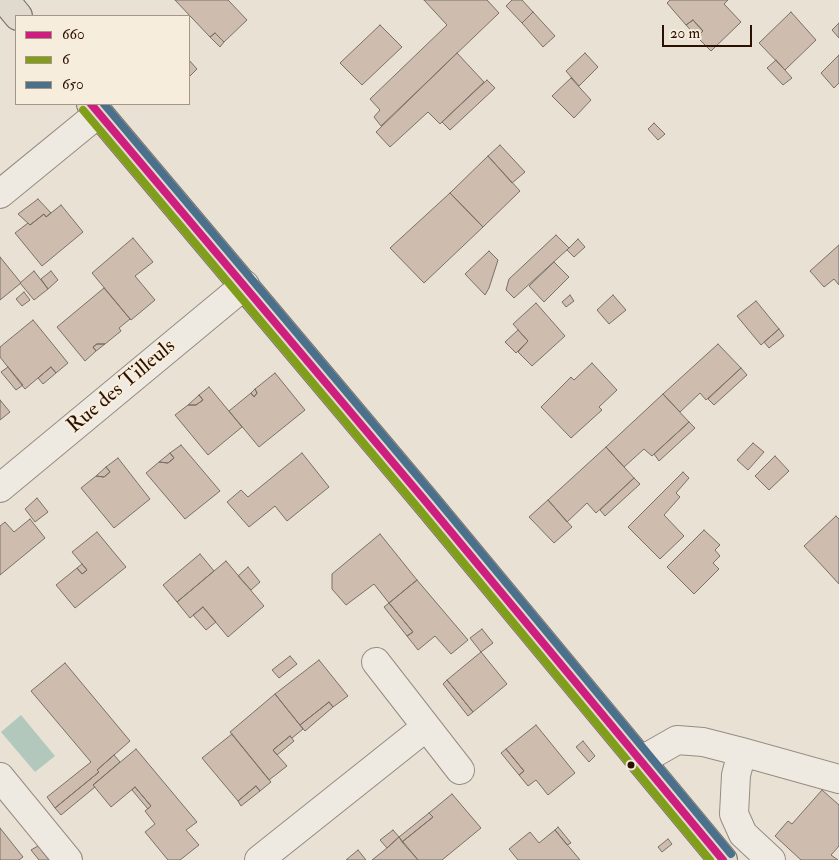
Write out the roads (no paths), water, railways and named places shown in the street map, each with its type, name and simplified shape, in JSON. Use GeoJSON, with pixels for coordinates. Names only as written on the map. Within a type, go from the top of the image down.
{"type":"FeatureCollection","features":[{"type":"Feature","properties":{"kind":"main road"},"geometry":{"type":"LineString","coordinates":[[5,0],[17,15]]}},
{"type":"Feature","properties":{"kind":"main road"},"geometry":{"type":"LineString","coordinates":[[95,108],[642,760],[723,860]]}},
{"type":"Feature","properties":{"kind":"street"},"geometry":{"type":"LineString","coordinates":[[0,194],[95,108]]}},
{"type":"Feature","properties":{"kind":"street","name":"Rue des Tilleuls"},"geometry":{"type":"LineString","coordinates":[[0,488],[245,285]]}},
{"type":"Feature","properties":{"kind":"street"},"geometry":{"type":"LineString","coordinates":[[376,662],[460,770]]}},
{"type":"Feature","properties":{"kind":"street"},"geometry":{"type":"LineString","coordinates":[[259,860],[426,726]]}},
{"type":"Feature","properties":{"kind":"street"},"geometry":{"type":"LineString","coordinates":[[642,760],[678,740],[703,742],[839,779]]}},
{"type":"Feature","properties":{"kind":"street"},"geometry":{"type":"LineString","coordinates":[[742,752],[736,775],[734,814],[743,834],[771,860]]}},
{"type":"Feature","properties":{"kind":"street"},"geometry":{"type":"LineString","coordinates":[[0,777],[68,860]]}}]}
